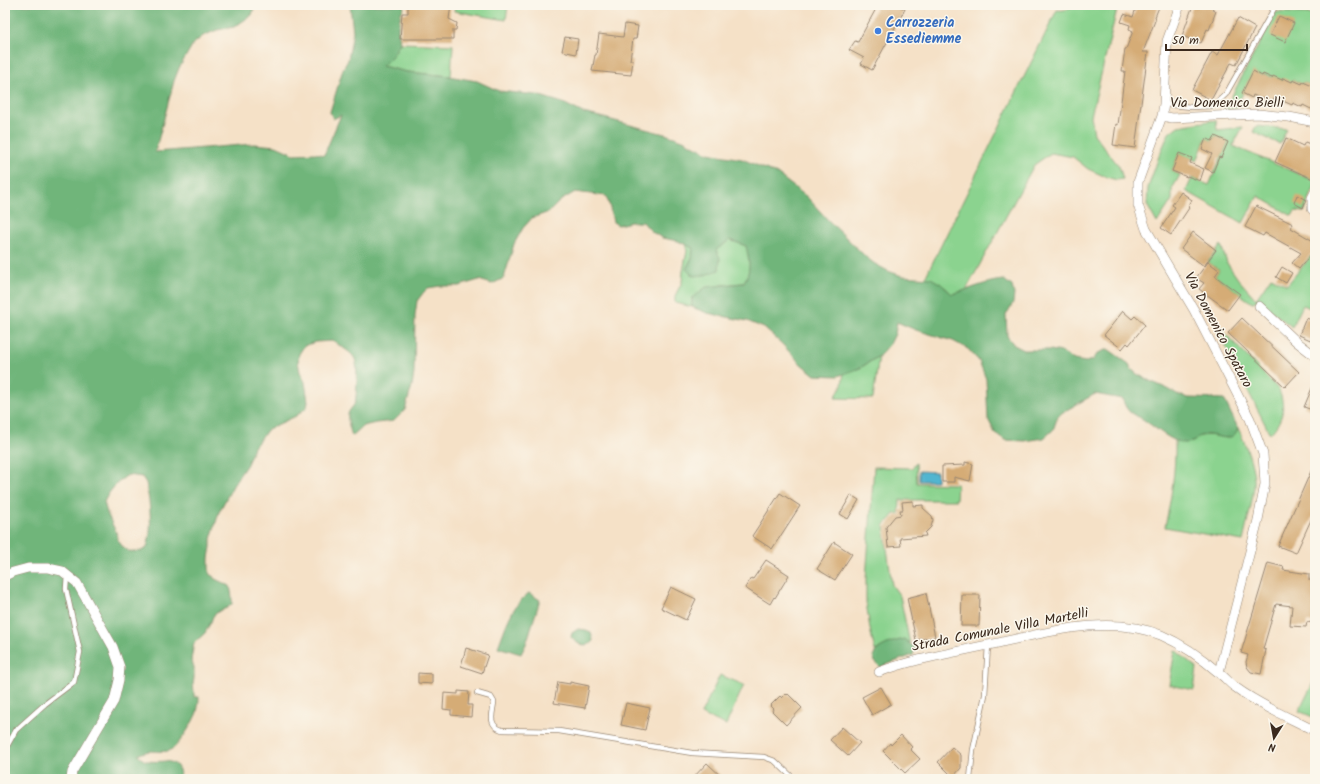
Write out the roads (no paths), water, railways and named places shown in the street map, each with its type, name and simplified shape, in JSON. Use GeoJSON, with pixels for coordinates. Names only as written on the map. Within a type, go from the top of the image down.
{"type":"FeatureCollection","features":[{"type":"Feature","properties":{"kind":"street","name":"Via Domenico Spataro"},"geometry":{"type":"LineString","coordinates":[[1180,5],[1167,41],[1162,116],[1138,182],[1138,205],[1146,229],[1194,310],[1250,419],[1263,454],[1265,484],[1258,520],[1219,672]]}},
{"type":"Feature","properties":{"kind":"street"},"geometry":{"type":"LineString","coordinates":[[1305,5],[1315,6]]}},
{"type":"Feature","properties":{"kind":"street","name":"Via Domenico Bielli"},"geometry":{"type":"LineString","coordinates":[[1162,116],[1172,118],[1258,114],[1289,117],[1315,122]]}},
{"type":"Feature","properties":{"kind":"street"},"geometry":{"type":"LineString","coordinates":[[1315,192],[1312,198],[1312,209],[1315,212]]}},
{"type":"Feature","properties":{"kind":"street"},"geometry":{"type":"LineString","coordinates":[[1259,306],[1297,342],[1315,356]]}},
{"type":"Feature","properties":{"kind":"street"},"geometry":{"type":"LineString","coordinates":[[5,576],[28,568],[48,568],[65,573],[77,583],[113,647],[120,667],[119,680],[114,701],[72,772],[71,779]]}},
{"type":"Feature","properties":{"kind":"street","name":"Strada Comunale Villa Martelli"},"geometry":{"type":"LineString","coordinates":[[879,672],[906,663],[1081,627],[1097,625],[1131,627],[1143,629],[1174,642],[1219,672],[1235,687],[1315,731]]}},
{"type":"Feature","properties":{"kind":"lane"},"geometry":{"type":"LineString","coordinates":[[1164,104],[1191,107],[1212,106],[1226,94],[1276,5]]}},
{"type":"Feature","properties":{"kind":"lane"},"geometry":{"type":"LineString","coordinates":[[5,750],[16,730],[45,704],[74,682],[80,652],[66,589],[65,573]]}},
{"type":"Feature","properties":{"kind":"lane"},"geometry":{"type":"LineString","coordinates":[[970,779],[973,750],[985,695],[988,645]]}},
{"type":"Feature","properties":{"kind":"lane"},"geometry":{"type":"LineString","coordinates":[[477,693],[491,698],[494,702],[492,719],[493,725],[502,730],[559,732],[692,753],[764,757],[775,761],[794,779]]}},
{"type":"Feature","properties":{"kind":"water"},"geometry":{"type":"Polygon","coordinates":[[[919,471],[937,472],[937,481],[919,481],[919,471]]]}},
{"type":"Feature","properties":{"kind":"place","name":"Carrozzeria Essediemme"},"geometry":{"type":"Point","coordinates":[878,31]}}]}
